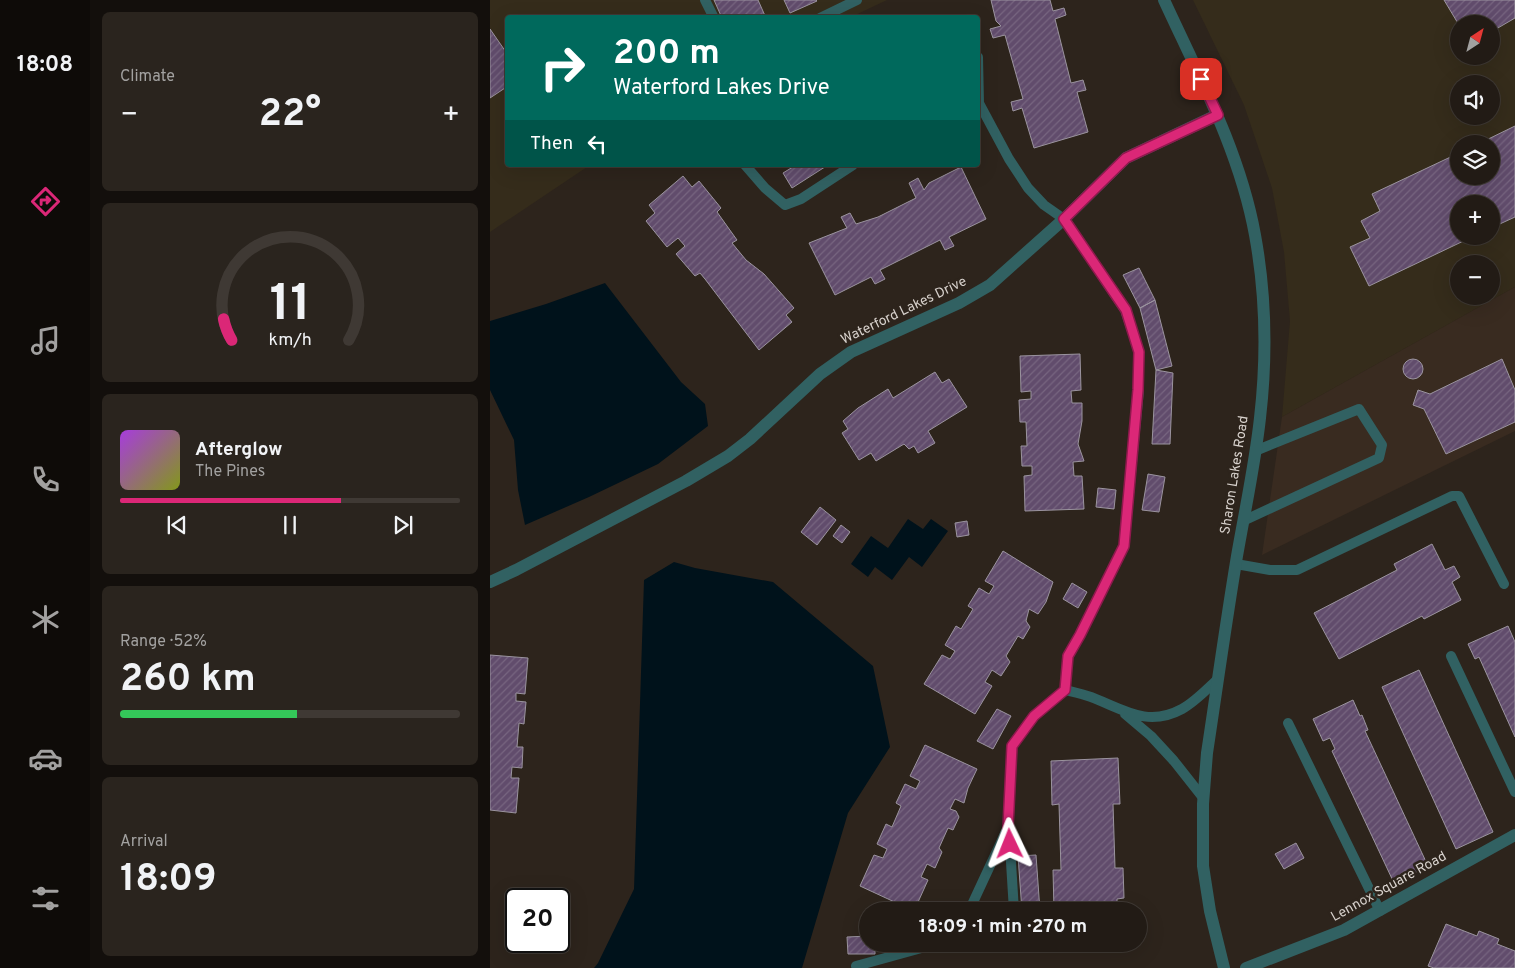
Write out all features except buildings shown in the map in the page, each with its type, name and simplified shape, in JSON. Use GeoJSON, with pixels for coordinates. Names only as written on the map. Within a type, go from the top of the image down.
{"type":"FeatureCollection","features":[{"type":"Feature","properties":{"kind":"street","name":"Sharon Lakes Road"},"geometry":{"type":"LineString","coordinates":[[1164,0],[1218,115],[1232,150],[1248,204],[1255,236],[1264,299],[1265,345],[1260,418],[1207,753],[1204,799],[1203,866],[1210,911],[1224,968]]}},
{"type":"Feature","properties":{"kind":"street","name":"Waterford Lakes Drive"},"geometry":{"type":"LineString","coordinates":[[490,582],[686,481],[728,456],[750,439],[820,374],[851,352],[959,303],[990,284],[1064,219],[1126,158],[1218,115]]}},
{"type":"Feature","properties":{"kind":"street","name":"Lennox Square Road"},"geometry":{"type":"LineString","coordinates":[[1246,968],[1344,930],[1515,835]]}},
{"type":"Feature","properties":{"kind":"lane"},"geometry":{"type":"LineString","coordinates":[[705,0],[712,15]]}},
{"type":"Feature","properties":{"kind":"lane"},"geometry":{"type":"LineString","coordinates":[[826,15],[857,0]]}},
{"type":"Feature","properties":{"kind":"lane"},"geometry":{"type":"LineString","coordinates":[[980,108],[1028,188],[1044,205],[1064,219],[1126,310],[1139,352],[1138,390],[1124,546],[1068,656],[1065,690],[1034,716],[1012,746],[1008,827],[1013,902]]}},
{"type":"Feature","properties":{"kind":"lane"},"geometry":{"type":"LineString","coordinates":[[747,167],[765,188],[785,205],[801,199],[850,167]]}},
{"type":"Feature","properties":{"kind":"lane"},"geometry":{"type":"LineString","coordinates":[[1243,521],[1379,458],[1382,445],[1359,409],[1255,451]]}},
{"type":"Feature","properties":{"kind":"lane"},"geometry":{"type":"LineString","coordinates":[[1236,564],[1270,570],[1297,570],[1452,496],[1459,496],[1504,584]]}},
{"type":"Feature","properties":{"kind":"lane"},"geometry":{"type":"LineString","coordinates":[[1451,656],[1515,792]]}},
{"type":"Feature","properties":{"kind":"lane"},"geometry":{"type":"LineString","coordinates":[[1065,690],[1090,696],[1121,710],[1143,717],[1166,716],[1183,708],[1218,679]]}},
{"type":"Feature","properties":{"kind":"lane"},"geometry":{"type":"LineString","coordinates":[[1121,710],[1151,736],[1174,761],[1204,799]]}},
{"type":"Feature","properties":{"kind":"lane"},"geometry":{"type":"LineString","coordinates":[[1288,723],[1380,911]]}},
{"type":"Feature","properties":{"kind":"lane"},"geometry":{"type":"LineString","coordinates":[[973,902],[1008,827]]}},
{"type":"Feature","properties":{"kind":"lane"},"geometry":{"type":"LineString","coordinates":[[856,966],[907,952]]}},
{"type":"Feature","properties":{"kind":"shaded area"},"geometry":{"type":"Polygon","coordinates":[[[490,0],[887,0],[855,15],[505,15],[505,167],[587,167],[490,232],[490,0]]]}},
{"type":"Feature","properties":{"kind":"shaded area"},"geometry":{"type":"Polygon","coordinates":[[[1193,0],[1515,0],[1515,287],[1500,295],[1500,255],[1450,255],[1450,305],[1483,305],[1282,417],[1290,321],[1284,252],[1272,188],[1244,105],[1193,0]]]}},
{"type":"Feature","properties":{"kind":"shaded area"},"geometry":{"type":"Polygon","coordinates":[[[1515,287],[1515,431],[1262,555],[1282,417],[1483,305],[1500,305],[1500,295],[1515,287]]]}},
{"type":"Feature","properties":{"kind":"water"},"geometry":{"type":"Polygon","coordinates":[[[605,283],[681,382],[705,404],[708,426],[658,464],[525,525],[518,490],[514,440],[490,390],[490,321],[605,283]]]}},
{"type":"Feature","properties":{"kind":"water"},"geometry":{"type":"Polygon","coordinates":[[[908,519],[923,529],[931,519],[948,531],[922,567],[909,557],[892,580],[875,567],[868,577],[851,564],[871,536],[888,548],[908,519]]]}},
{"type":"Feature","properties":{"kind":"water"},"geometry":{"type":"Polygon","coordinates":[[[674,562],[695,568],[773,582],[873,666],[890,747],[848,813],[802,968],[594,968],[634,889],[644,580],[674,562]]]}},
{"type":"Feature","properties":{"kind":"route"},"geometry":{"type":"LineString","coordinates":[[1010,844],[1008,827],[1012,746],[1034,716],[1065,690],[1068,656],[1124,546],[1138,390],[1139,352],[1126,310],[1064,219],[1126,158],[1218,115],[1201,79]]}}]}
